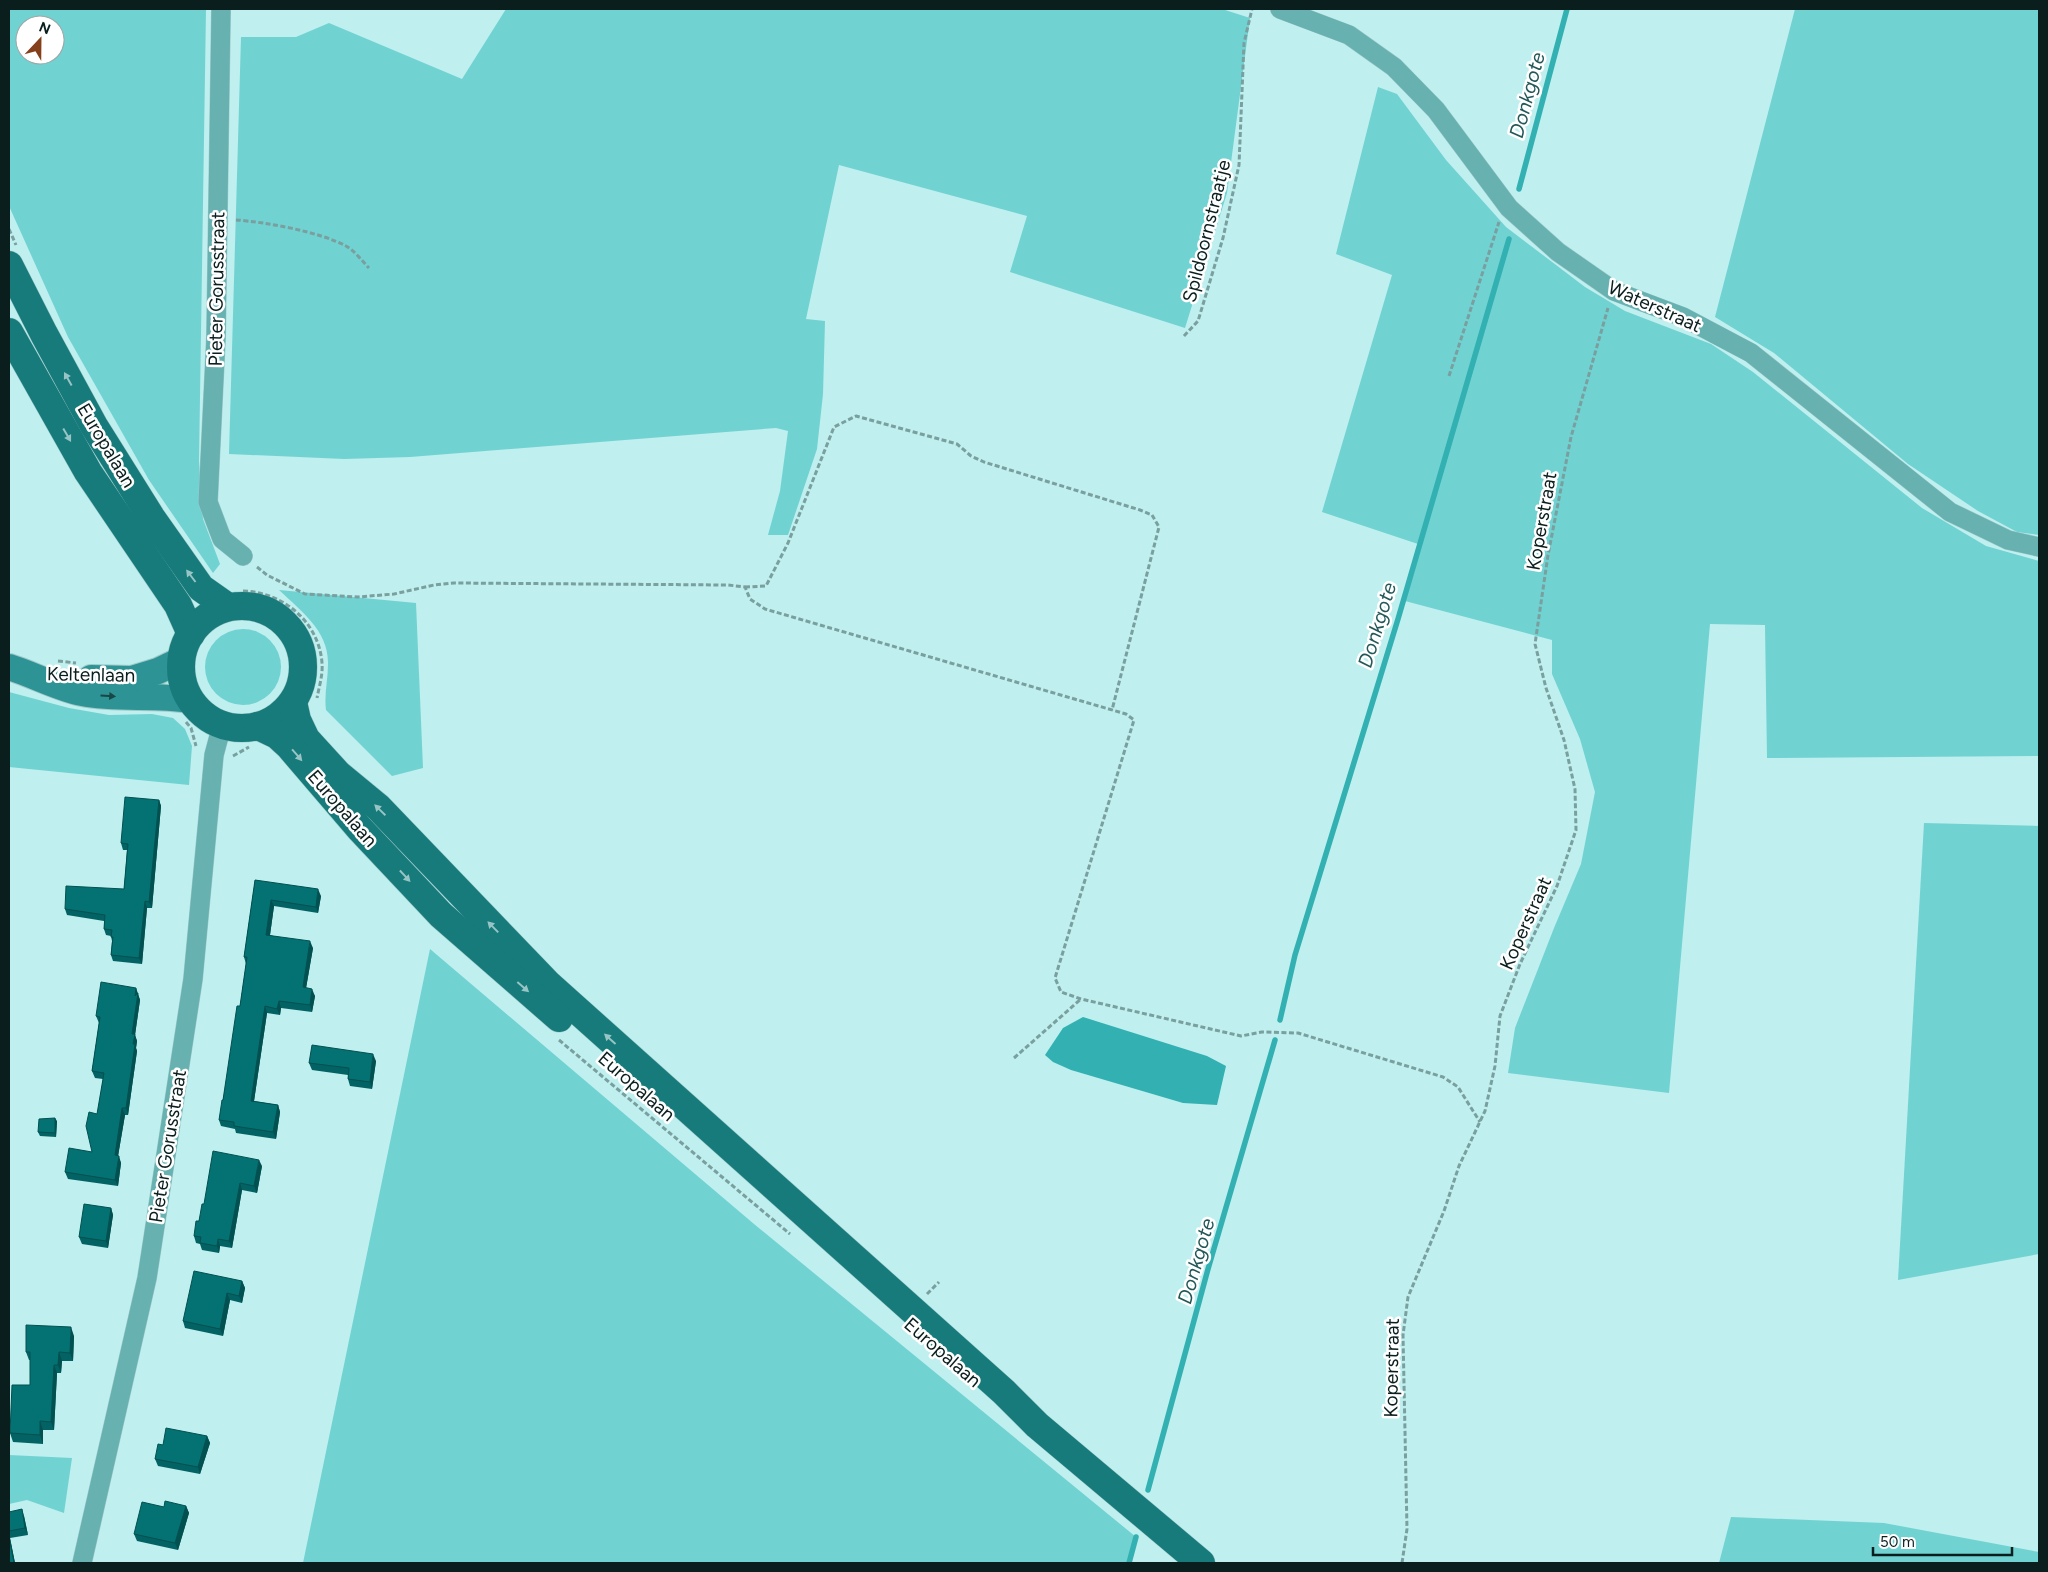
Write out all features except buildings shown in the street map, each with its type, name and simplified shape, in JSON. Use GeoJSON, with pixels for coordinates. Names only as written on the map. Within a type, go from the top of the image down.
{"type":"FeatureCollection","features":[{"type":"Feature","properties":{"kind":"main road","name":"Europalaan"},"geometry":{"type":"LineString","coordinates":[[9,265],[94,426],[151,517],[201,588],[233,599]]}},
{"type":"Feature","properties":{"kind":"main road","name":"Europalaan"},"geometry":{"type":"LineString","coordinates":[[9,332],[88,472],[178,605],[191,634]]}},
{"type":"Feature","properties":{"kind":"main road"},"geometry":{"type":"LineString","coordinates":[[233,599],[269,612],[286,624],[298,641],[303,662],[304,702],[284,712],[272,721],[258,726],[240,728],[222,725],[204,715],[185,708],[181,660],[184,646],[201,622],[233,599]]}},
{"type":"Feature","properties":{"kind":"main road","name":"Keltenlaan"},"geometry":{"type":"LineString","coordinates":[[19,670],[91,678],[132,679],[158,671],[181,660]]}},
{"type":"Feature","properties":{"kind":"main road","name":"Keltenlaan"},"geometry":{"type":"LineString","coordinates":[[19,670],[80,692],[139,698],[166,696],[185,708]]}},
{"type":"Feature","properties":{"kind":"main road","name":"Europalaan"},"geometry":{"type":"LineString","coordinates":[[304,702],[297,720],[306,739],[338,774],[378,807],[548,984],[1004,1392],[1037,1425],[1202,1563]]}},
{"type":"Feature","properties":{"kind":"main road","name":"Europalaan"},"geometry":{"type":"LineString","coordinates":[[258,726],[277,735],[289,746],[360,829],[441,915],[999,1400],[1037,1425]]}},
{"type":"Feature","properties":{"kind":"street","name":"Pieter Gorusstraat"},"geometry":{"type":"LineString","coordinates":[[221,9],[216,337],[208,502],[222,539],[243,556]]}},
{"type":"Feature","properties":{"kind":"street","name":"Waterstraat"},"geometry":{"type":"LineString","coordinates":[[1280,9],[1349,35],[1394,67],[1436,110],[1505,203],[1558,252],[1614,290],[1683,317],[1751,353],[1950,512],[2008,540],[2039,547]]}},
{"type":"Feature","properties":{"kind":"street","name":"Pieter Gorusstraat"},"geometry":{"type":"LineString","coordinates":[[82,1563],[147,1278],[193,979],[215,750],[222,725]]}},
{"type":"Feature","properties":{"kind":"path","name":"Spildoornstraatje"},"geometry":{"type":"LineString","coordinates":[[1184,336],[1198,321],[1223,238],[1239,165],[1244,43],[1252,9]]}},
{"type":"Feature","properties":{"kind":"path"},"geometry":{"type":"LineString","coordinates":[[1449,376],[1505,203]]}},
{"type":"Feature","properties":{"kind":"path"},"geometry":{"type":"LineString","coordinates":[[218,219],[258,221],[329,238],[348,247],[369,268]]}},
{"type":"Feature","properties":{"kind":"path","name":"Koperstraat"},"geometry":{"type":"LineString","coordinates":[[1402,1563],[1407,1529],[1402,1334],[1408,1297],[1444,1211],[1459,1166],[1485,1111],[1495,1066],[1500,1016],[1520,964],[1557,886],[1576,830],[1575,789],[1564,740],[1546,688],[1535,644],[1548,555],[1571,437],[1614,290]]}},
{"type":"Feature","properties":{"kind":"path"},"geometry":{"type":"LineString","coordinates":[[243,556],[267,575],[305,594],[358,597],[394,594],[434,585],[454,584],[766,586],[788,543],[834,427],[856,416],[957,444],[972,456],[984,462],[1152,515],[1159,527],[1112,710]]}},
{"type":"Feature","properties":{"kind":"path"},"geometry":{"type":"LineString","coordinates":[[745,587],[750,599],[765,609],[1126,714],[1134,720],[1055,978],[1061,992],[1081,999],[1241,1036],[1262,1032],[1298,1033],[1443,1077],[1458,1087],[1480,1122]]}},
{"type":"Feature","properties":{"kind":"path"},"geometry":{"type":"LineString","coordinates":[[233,599],[256,591],[275,597],[288,604],[300,614],[310,628],[318,645],[322,664],[304,702]]}},
{"type":"Feature","properties":{"kind":"path"},"geometry":{"type":"LineString","coordinates":[[185,708],[197,752]]}},
{"type":"Feature","properties":{"kind":"path"},"geometry":{"type":"LineString","coordinates":[[1014,1058],[1081,999]]}},
{"type":"Feature","properties":{"kind":"shaded area"},"geometry":{"type":"Polygon","coordinates":[[[9,9],[206,9],[199,462],[203,519],[220,564],[213,573],[149,480],[68,337],[9,206],[9,9]]]}},
{"type":"Feature","properties":{"kind":"shaded area"},"geometry":{"type":"Polygon","coordinates":[[[506,9],[1222,9],[1250,18],[1227,193],[1185,328],[1010,272],[1027,216],[839,165],[806,319],[825,321],[823,394],[817,449],[788,535],[768,535],[780,491],[788,431],[776,428],[410,457],[344,459],[229,454],[241,37],[296,37],[329,23],[462,79],[506,9]]]}},
{"type":"Feature","properties":{"kind":"shaded area"},"geometry":{"type":"Polygon","coordinates":[[[1795,9],[2039,9],[2039,535],[2017,532],[1978,511],[1908,464],[1774,353],[1715,317],[1795,9]]]}},
{"type":"Feature","properties":{"kind":"shaded area"},"geometry":{"type":"Polygon","coordinates":[[[1378,87],[1397,94],[1446,160],[1506,227],[1585,287],[1625,311],[1711,344],[1753,372],[1922,508],[1986,546],[2039,561],[2039,756],[1767,758],[1765,625],[1710,624],[1669,1093],[1508,1073],[1515,1028],[1581,864],[1595,792],[1580,739],[1552,674],[1552,640],[1405,601],[1421,545],[1322,512],[1392,275],[1336,254],[1378,87]]]}},
{"type":"Feature","properties":{"kind":"shaded area"},"geometry":{"type":"Polygon","coordinates":[[[279,590],[416,603],[423,768],[392,776],[326,710],[325,698],[328,664],[324,641],[312,622],[279,590]]]}},
{"type":"Feature","properties":{"kind":"shaded area"},"geometry":{"type":"Polygon","coordinates":[[[243,629],[258,632],[270,640],[278,652],[281,667],[278,682],[270,694],[258,702],[243,705],[228,702],[216,694],[208,682],[205,667],[208,652],[216,640],[228,632],[243,629]]]}},
{"type":"Feature","properties":{"kind":"shaded area"},"geometry":{"type":"Polygon","coordinates":[[[9,692],[69,708],[109,715],[152,714],[173,718],[185,729],[192,746],[189,785],[9,767],[9,692]]]}},
{"type":"Feature","properties":{"kind":"shaded area"},"geometry":{"type":"Polygon","coordinates":[[[1924,823],[2039,826],[2039,1254],[1898,1280],[1924,823]]]}},
{"type":"Feature","properties":{"kind":"shaded area"},"geometry":{"type":"Polygon","coordinates":[[[430,949],[754,1224],[1136,1537],[1129,1563],[303,1563],[430,949]]]}},
{"type":"Feature","properties":{"kind":"shaded area"},"geometry":{"type":"Polygon","coordinates":[[[1083,1017],[1207,1056],[1226,1066],[1217,1105],[1183,1103],[1071,1070],[1053,1062],[1045,1055],[1063,1028],[1083,1017]]]}},
{"type":"Feature","properties":{"kind":"shaded area"},"geometry":{"type":"Polygon","coordinates":[[[9,1455],[72,1458],[64,1513],[27,1500],[9,1504],[9,1455]]]}},
{"type":"Feature","properties":{"kind":"shaded area"},"geometry":{"type":"Polygon","coordinates":[[[1731,1517],[1884,1523],[2039,1552],[2039,1563],[1719,1563],[1731,1517]]]}},
{"type":"Feature","properties":{"kind":"waterway","name":"Donkgote"},"geometry":{"type":"LineString","coordinates":[[1519,189],[1567,9]]}},
{"type":"Feature","properties":{"kind":"waterway","name":"Donkgote"},"geometry":{"type":"LineString","coordinates":[[1280,1020],[1295,955],[1398,619],[1509,239]]}},
{"type":"Feature","properties":{"kind":"waterway","name":"Donkgote"},"geometry":{"type":"LineString","coordinates":[[1148,1490],[1208,1269],[1275,1040]]}},
{"type":"Feature","properties":{"kind":"waterway","name":"Donkgote"},"geometry":{"type":"LineString","coordinates":[[1129,1563],[1136,1537]]}}]}
